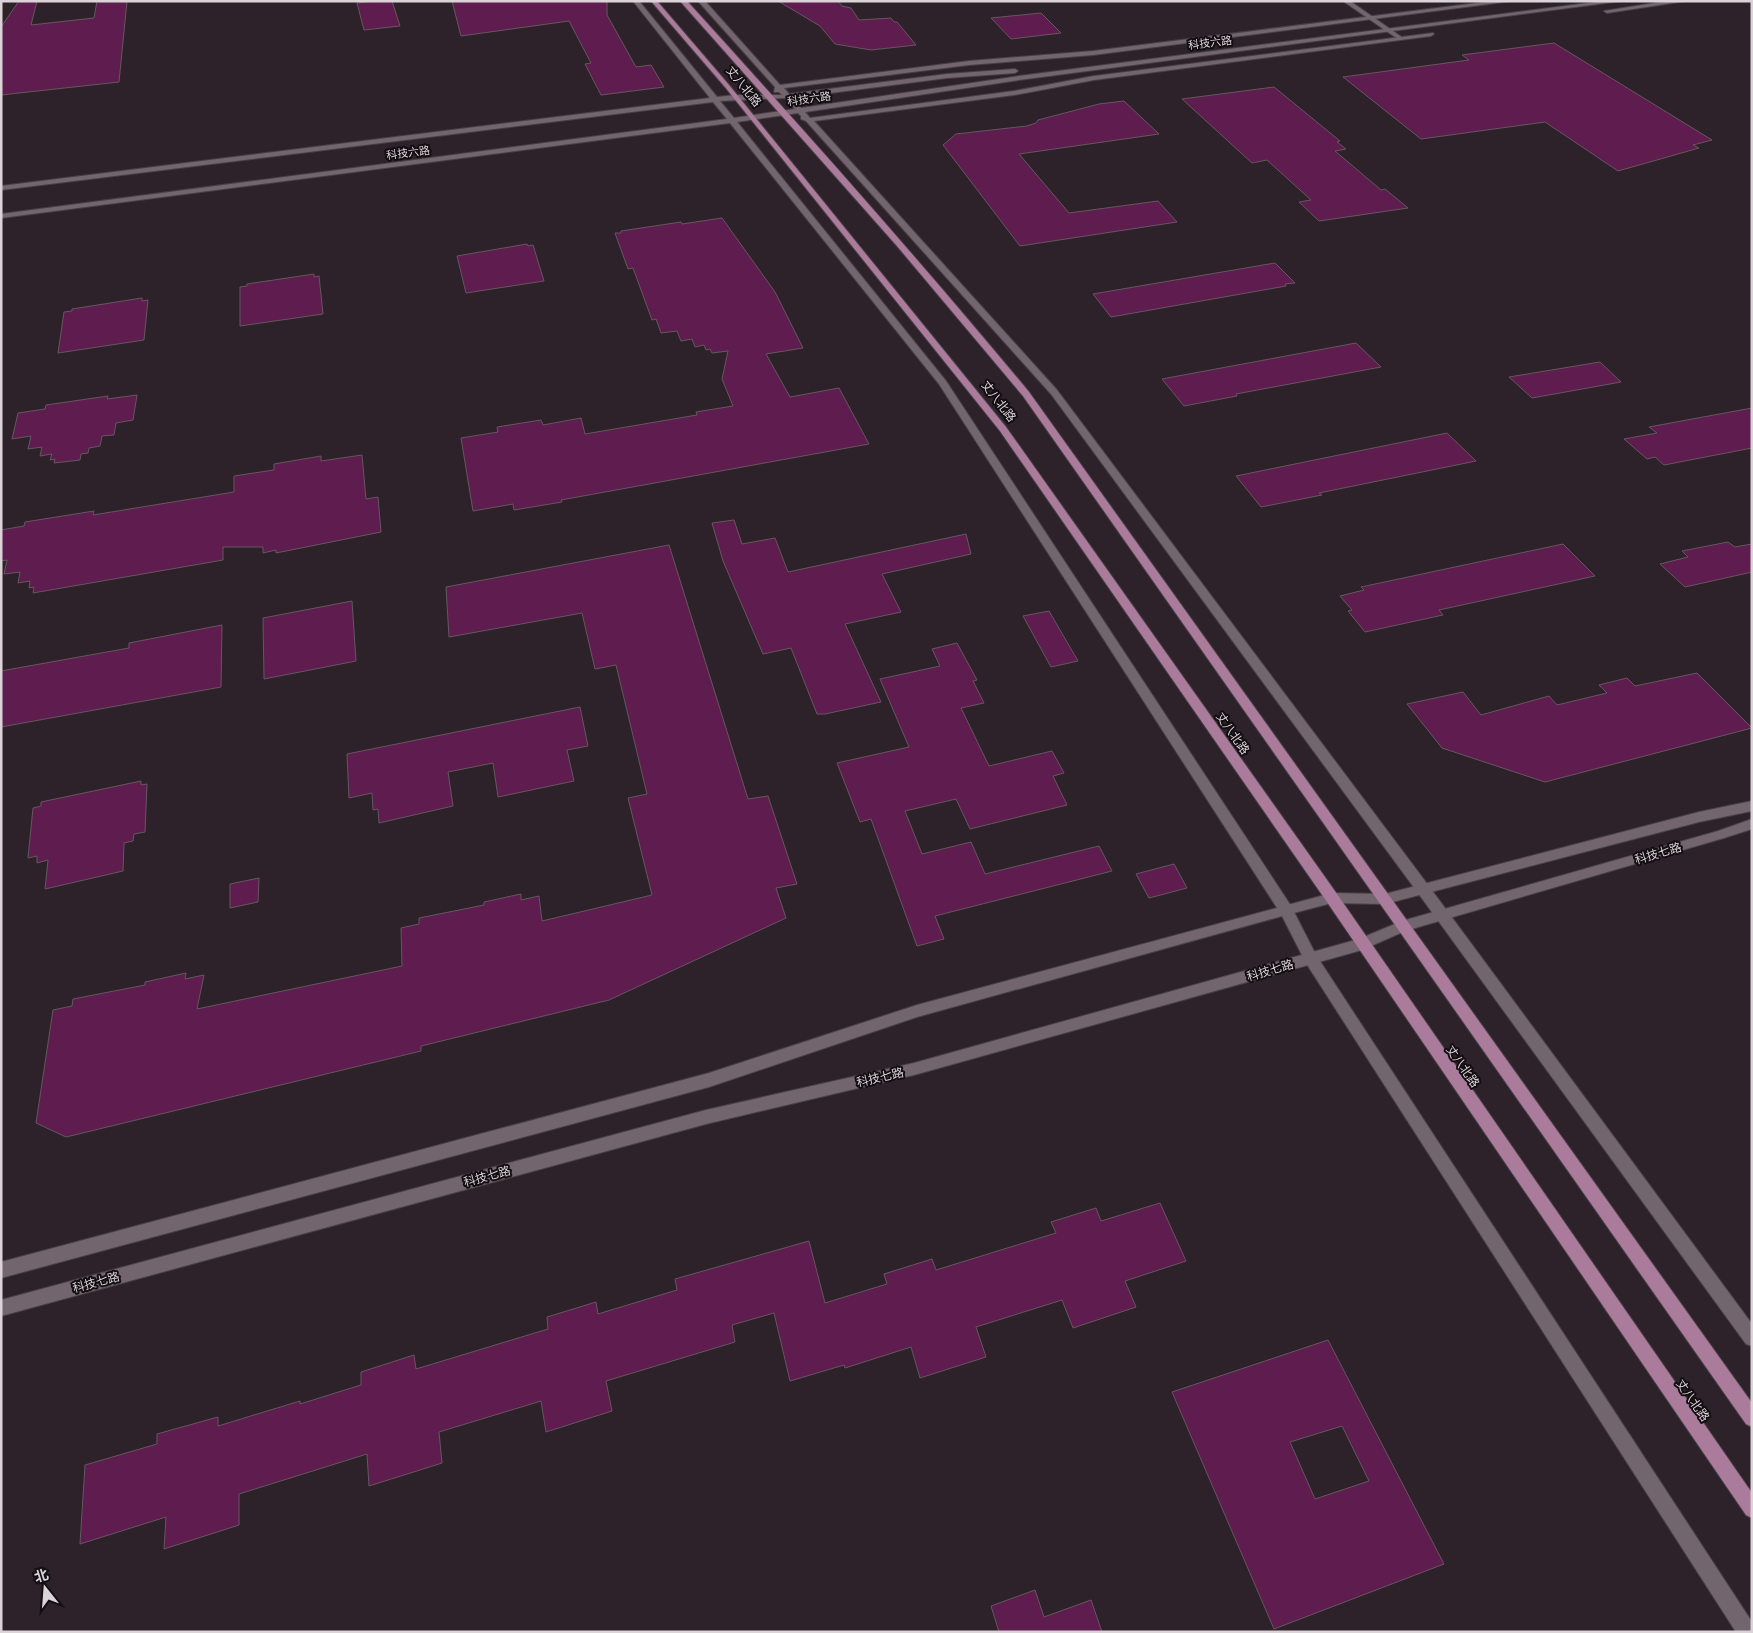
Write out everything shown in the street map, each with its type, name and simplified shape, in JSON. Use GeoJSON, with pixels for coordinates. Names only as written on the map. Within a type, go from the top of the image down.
{"type":"FeatureCollection","features":[{"type":"Feature","properties":{"kind":"main road"},"geometry":{"type":"LineString","coordinates":[[636,1],[944,384],[1286,910],[1311,958],[1747,1632]]}},
{"type":"Feature","properties":{"kind":"main road","name":"丈八北路"},"geometry":{"type":"LineString","coordinates":[[654,1],[735,97],[1004,429],[1332,898],[1752,1509]]}},
{"type":"Feature","properties":{"kind":"main road","name":"丈八北路"},"geometry":{"type":"LineString","coordinates":[[683,1],[772,98],[972,327],[1026,394],[1752,1418]]}},
{"type":"Feature","properties":{"kind":"main road"},"geometry":{"type":"LineString","coordinates":[[702,1],[1054,392],[1423,889],[1752,1338]]}},
{"type":"Feature","properties":{"kind":"main road"},"geometry":{"type":"LineString","coordinates":[[1346,1],[1400,38]]}},
{"type":"Feature","properties":{"kind":"main road"},"geometry":{"type":"LineString","coordinates":[[779,87],[969,64],[1093,53],[1509,1]]}},
{"type":"Feature","properties":{"kind":"main road","name":"科技六路"},"geometry":{"type":"LineString","coordinates":[[1,188],[716,99],[735,97],[772,98],[946,76],[1012,72],[1568,1]]}},
{"type":"Feature","properties":{"kind":"main road","name":"科技六路"},"geometry":{"type":"LineString","coordinates":[[1,216],[733,121],[784,112],[957,90],[1019,78],[1620,1]]}},
{"type":"Feature","properties":{"kind":"main road"},"geometry":{"type":"LineString","coordinates":[[1595,13],[1683,1]]}},
{"type":"Feature","properties":{"kind":"main road"},"geometry":{"type":"LineString","coordinates":[[784,112],[809,120],[1014,94],[1094,78],[1439,33]]}},
{"type":"Feature","properties":{"kind":"main road"},"geometry":{"type":"LineString","coordinates":[[772,98],[779,87]]}},
{"type":"Feature","properties":{"kind":"main road","name":"科技七路"},"geometry":{"type":"LineString","coordinates":[[1,1270],[709,1080],[917,1011],[1286,910],[1332,898],[1385,900],[1699,816],[1752,806]]}},
{"type":"Feature","properties":{"kind":"main road","name":"科技七路"},"geometry":{"type":"LineString","coordinates":[[1,1308],[706,1117],[914,1069],[1362,944],[1402,926],[1720,835],[1752,824]]}},
{"type":"Feature","properties":{"kind":"building"},"geometry":{"type":"Polygon","coordinates":[[[19,1],[37,1],[31,25],[94,18],[97,1],[127,1],[119,82],[1,95],[1,27],[19,1]]]}},
{"type":"Feature","properties":{"kind":"building"},"geometry":{"type":"Polygon","coordinates":[[[392,1],[400,26],[364,30],[357,3],[392,1]]]}},
{"type":"Feature","properties":{"kind":"building"},"geometry":{"type":"Polygon","coordinates":[[[452,1],[607,1],[607,15],[636,67],[651,65],[664,87],[601,95],[585,64],[591,63],[569,21],[461,36],[452,1]]]}},
{"type":"Feature","properties":{"kind":"building"},"geometry":{"type":"Polygon","coordinates":[[[778,1],[838,1],[842,6],[851,8],[859,20],[891,18],[894,22],[897,22],[916,45],[871,50],[835,44],[820,26],[778,1]]]}},
{"type":"Feature","properties":{"kind":"building"},"geometry":{"type":"Polygon","coordinates":[[[1041,13],[1061,33],[1011,39],[991,18],[1041,13]]]}},
{"type":"Feature","properties":{"kind":"building"},"geometry":{"type":"Polygon","coordinates":[[[1554,43],[1712,140],[1693,145],[1699,148],[1618,171],[1545,122],[1421,139],[1343,77],[1469,60],[1462,55],[1554,43]]]}},
{"type":"Feature","properties":{"kind":"building"},"geometry":{"type":"Polygon","coordinates":[[[1274,87],[1340,141],[1337,142],[1346,149],[1335,151],[1381,190],[1385,189],[1408,208],[1319,221],[1299,202],[1311,200],[1267,160],[1252,163],[1182,99],[1274,87]]]}},
{"type":"Feature","properties":{"kind":"building"},"geometry":{"type":"Polygon","coordinates":[[[1124,101],[1159,134],[1019,154],[1069,213],[1158,201],[1177,222],[1020,246],[943,145],[956,134],[1027,126],[1036,123],[1038,120],[1099,104],[1124,101]]]}},
{"type":"Feature","properties":{"kind":"building"},"geometry":{"type":"Polygon","coordinates":[[[722,218],[775,292],[803,348],[766,354],[790,397],[839,388],[869,444],[561,500],[562,502],[514,510],[513,504],[473,511],[461,438],[498,432],[497,427],[541,420],[543,425],[581,418],[585,434],[697,415],[696,412],[733,406],[722,379],[728,351],[712,353],[710,349],[706,350],[704,345],[695,347],[692,339],[681,341],[677,331],[661,333],[656,319],[652,320],[633,268],[628,269],[615,233],[681,222],[682,224],[722,218]]]}},
{"type":"Feature","properties":{"kind":"building"},"geometry":{"type":"Polygon","coordinates":[[[527,244],[528,246],[533,245],[544,281],[466,293],[457,256],[527,244]]]}},
{"type":"Feature","properties":{"kind":"building"},"geometry":{"type":"Polygon","coordinates":[[[1275,263],[1295,283],[1111,317],[1093,294],[1275,263]]]}},
{"type":"Feature","properties":{"kind":"building"},"geometry":{"type":"Polygon","coordinates":[[[314,274],[314,277],[319,276],[323,314],[240,326],[240,287],[247,286],[247,284],[314,274]]]}},
{"type":"Feature","properties":{"kind":"building"},"geometry":{"type":"Polygon","coordinates":[[[142,298],[142,301],[148,300],[144,340],[58,353],[64,312],[72,311],[72,309],[142,298]]]}},
{"type":"Feature","properties":{"kind":"building"},"geometry":{"type":"Polygon","coordinates":[[[1356,343],[1381,367],[1236,394],[1237,396],[1184,406],[1162,379],[1356,343]]]}},
{"type":"Feature","properties":{"kind":"building"},"geometry":{"type":"Polygon","coordinates":[[[1600,362],[1621,382],[1532,398],[1509,377],[1600,362]]]}},
{"type":"Feature","properties":{"kind":"building"},"geometry":{"type":"Polygon","coordinates":[[[137,395],[133,420],[116,423],[114,435],[102,436],[100,446],[89,448],[88,453],[81,454],[80,460],[54,463],[55,459],[50,460],[52,454],[40,456],[42,447],[28,449],[31,436],[12,439],[18,413],[45,409],[46,405],[108,396],[107,399],[137,395]]]}},
{"type":"Feature","properties":{"kind":"building"},"geometry":{"type":"Polygon","coordinates":[[[1752,408],[1752,448],[1664,465],[1655,457],[1647,459],[1624,439],[1657,433],[1649,427],[1752,408]]]}},
{"type":"Feature","properties":{"kind":"building"},"geometry":{"type":"Polygon","coordinates":[[[1447,433],[1476,461],[1319,493],[1322,495],[1261,507],[1236,476],[1447,433]]]}},
{"type":"Feature","properties":{"kind":"building"},"geometry":{"type":"Polygon","coordinates":[[[362,455],[366,499],[378,497],[381,532],[276,553],[276,550],[263,553],[263,547],[223,547],[223,560],[33,593],[34,587],[29,588],[30,581],[18,583],[20,572],[4,574],[7,560],[1,561],[1,530],[24,526],[25,522],[94,511],[93,515],[234,492],[234,476],[274,470],[274,464],[321,456],[321,461],[362,455]]]}},
{"type":"Feature","properties":{"kind":"building"},"geometry":{"type":"Polygon","coordinates":[[[734,520],[742,544],[775,538],[788,572],[966,534],[971,554],[882,574],[901,612],[845,624],[881,702],[817,714],[791,648],[763,654],[723,561],[712,523],[734,520]]]}},
{"type":"Feature","properties":{"kind":"building"},"geometry":{"type":"Polygon","coordinates":[[[1728,542],[1735,547],[1752,544],[1752,572],[1685,587],[1660,564],[1688,557],[1682,551],[1728,542]]]}},
{"type":"Feature","properties":{"kind":"building"},"geometry":{"type":"Polygon","coordinates":[[[1563,544],[1595,576],[1439,610],[1443,615],[1365,632],[1348,611],[1352,610],[1340,596],[1364,590],[1361,587],[1563,544]]]}},
{"type":"Feature","properties":{"kind":"building"},"geometry":{"type":"Polygon","coordinates":[[[669,545],[748,799],[768,796],[797,884],[776,888],[786,918],[609,1000],[421,1046],[421,1051],[66,1137],[36,1123],[53,1010],[72,1006],[73,999],[145,985],[145,982],[186,973],[185,979],[204,975],[197,1009],[402,966],[401,928],[419,924],[419,918],[484,905],[484,902],[521,894],[521,900],[539,896],[542,921],[652,895],[628,798],[647,794],[616,665],[595,669],[582,613],[449,637],[446,587],[669,545]]]}},
{"type":"Feature","properties":{"kind":"building"},"geometry":{"type":"Polygon","coordinates":[[[352,601],[356,661],[264,679],[263,618],[352,601]]]}},
{"type":"Feature","properties":{"kind":"building"},"geometry":{"type":"Polygon","coordinates":[[[1049,611],[1078,661],[1051,667],[1023,616],[1049,611]]]}},
{"type":"Feature","properties":{"kind":"building"},"geometry":{"type":"Polygon","coordinates":[[[222,625],[221,687],[1,727],[1,671],[129,648],[129,643],[222,625]]]}},
{"type":"Feature","properties":{"kind":"building"},"geometry":{"type":"Polygon","coordinates":[[[957,643],[977,680],[973,681],[984,703],[961,708],[989,766],[1052,751],[1064,773],[1053,776],[1067,805],[970,829],[956,799],[905,811],[922,854],[971,842],[985,874],[1099,846],[1112,871],[935,916],[944,939],[917,946],[871,819],[860,822],[837,763],[909,747],[880,679],[940,666],[932,649],[957,643]]]}},
{"type":"Feature","properties":{"kind":"building"},"geometry":{"type":"Polygon","coordinates":[[[1697,673],[1752,728],[1545,782],[1442,748],[1407,704],[1463,692],[1481,715],[1549,696],[1557,705],[1607,693],[1599,685],[1627,678],[1635,686],[1697,673]]]}},
{"type":"Feature","properties":{"kind":"building"},"geometry":{"type":"Polygon","coordinates":[[[580,707],[588,746],[567,750],[574,781],[498,797],[493,763],[448,772],[453,806],[379,823],[378,809],[373,810],[372,793],[349,798],[347,754],[580,707]]]}},
{"type":"Feature","properties":{"kind":"building"},"geometry":{"type":"Polygon","coordinates":[[[141,781],[141,785],[147,784],[145,832],[134,834],[133,841],[124,843],[123,871],[45,889],[48,860],[37,863],[37,856],[28,858],[33,808],[41,806],[41,802],[141,781]]]}},
{"type":"Feature","properties":{"kind":"building"},"geometry":{"type":"Polygon","coordinates":[[[1174,864],[1187,888],[1149,898],[1136,874],[1174,864]]]}},
{"type":"Feature","properties":{"kind":"building"},"geometry":{"type":"Polygon","coordinates":[[[259,878],[258,902],[230,908],[230,884],[259,878]]]}},
{"type":"Feature","properties":{"kind":"building"},"geometry":{"type":"Polygon","coordinates":[[[1160,1203],[1186,1261],[1125,1281],[1136,1307],[1073,1328],[1062,1300],[976,1327],[986,1357],[920,1378],[911,1347],[845,1368],[844,1365],[790,1381],[774,1313],[732,1325],[735,1342],[606,1381],[612,1411],[546,1432],[541,1401],[439,1432],[442,1463],[369,1486],[367,1454],[239,1494],[239,1525],[164,1549],[166,1517],[80,1544],[85,1465],[157,1444],[157,1434],[218,1417],[218,1426],[300,1401],[300,1404],[361,1385],[361,1372],[414,1355],[416,1369],[548,1329],[547,1317],[596,1302],[598,1314],[677,1290],[675,1279],[809,1241],[825,1303],[887,1284],[884,1274],[932,1259],[936,1270],[1056,1233],[1051,1222],[1096,1208],[1101,1221],[1160,1203]]]}},
{"type":"Feature","properties":{"kind":"building"},"geometry":{"type":"Polygon","coordinates":[[[1328,1340],[1444,1564],[1274,1629],[1172,1392],[1328,1340]],[[1342,1426],[1290,1442],[1315,1499],[1369,1481],[1342,1426]]]}},
{"type":"Feature","properties":{"kind":"building"},"geometry":{"type":"Polygon","coordinates":[[[1035,1590],[1044,1617],[1091,1600],[1102,1632],[999,1632],[991,1606],[1035,1590]]]}}]}
